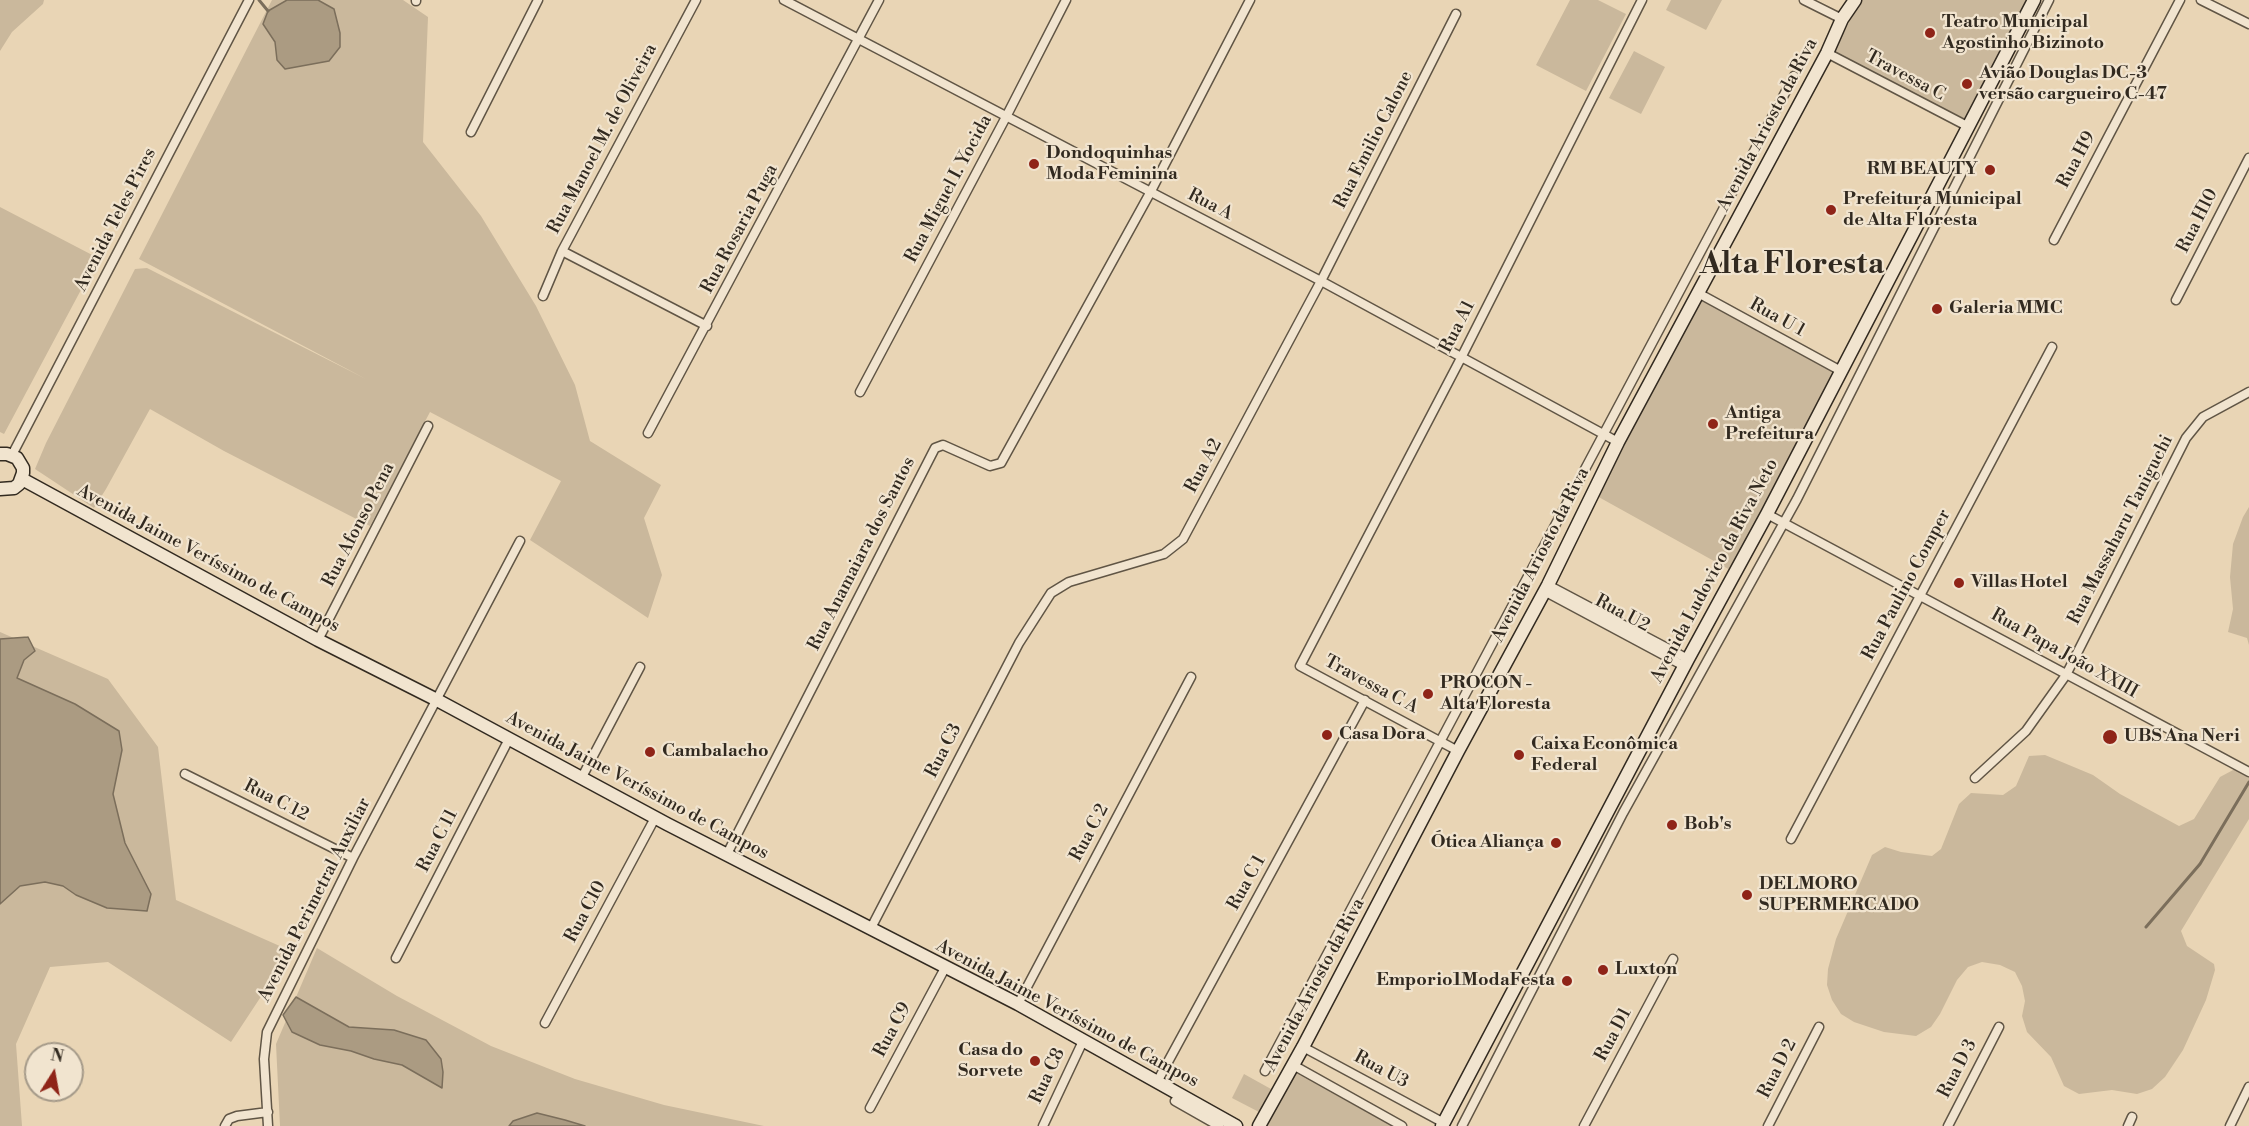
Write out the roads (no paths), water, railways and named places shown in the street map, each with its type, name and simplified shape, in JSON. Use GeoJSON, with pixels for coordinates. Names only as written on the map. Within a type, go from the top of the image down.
{"type":"FeatureCollection","features":[{"type":"Feature","properties":{"kind":"street","name":"Avenida Teles Pires"},"geometry":{"type":"LineString","coordinates":[[6,455],[249,0]]}},
{"type":"Feature","properties":{"kind":"street"},"geometry":{"type":"LineString","coordinates":[[471,132],[538,0]]}},
{"type":"Feature","properties":{"kind":"street","name":"Rua Manoel M. de Oliveira"},"geometry":{"type":"LineString","coordinates":[[543,296],[562,251],[696,0]]}},
{"type":"Feature","properties":{"kind":"street","name":"Rua A"},"geometry":{"type":"LineString","coordinates":[[784,0],[1321,281],[1618,442]]}},
{"type":"Feature","properties":{"kind":"street","name":"Rua Rosaria Puga"},"geometry":{"type":"LineString","coordinates":[[648,433],[879,0]]}},
{"type":"Feature","properties":{"kind":"street","name":"Rua Miguel I. Yocida"},"geometry":{"type":"LineString","coordinates":[[860,392],[1066,0]]}},
{"type":"Feature","properties":{"kind":"street","name":"Rua Anamaiara dos Santos"},"geometry":{"type":"LineString","coordinates":[[727,854],[935,448],[943,445],[990,466],[1001,463],[1150,193],[1250,0]]}},
{"type":"Feature","properties":{"kind":"street","name":"Rua A1"},"geometry":{"type":"LineString","coordinates":[[1300,666],[1461,358],[1642,0]]}},
{"type":"Feature","properties":{"kind":"street"},"geometry":{"type":"LineString","coordinates":[[1804,0],[1842,19]]}},
{"type":"Feature","properties":{"kind":"street","name":"Avenida Ariosto da Riva"},"geometry":{"type":"LineString","coordinates":[[1258,1126],[1304,1047],[1458,751],[1546,588],[1618,442],[1827,53],[1842,19],[1855,0]]}},
{"type":"Feature","properties":{"kind":"street","name":"Avenida Ludovico da Riva Neto"},"geometry":{"type":"LineString","coordinates":[[1443,1124],[1686,662],[1767,514],[2034,0]]}},
{"type":"Feature","properties":{"kind":"street"},"geometry":{"type":"LineString","coordinates":[[1462,1126],[1623,813],[1784,523],[2049,0]]}},
{"type":"Feature","properties":{"kind":"street","name":"Rua H9"},"geometry":{"type":"LineString","coordinates":[[2054,240],[2180,0]]}},
{"type":"Feature","properties":{"kind":"street"},"geometry":{"type":"LineString","coordinates":[[2201,0],[2249,24]]}},
{"type":"Feature","properties":{"kind":"street","name":"Rua Emilio Calone"},"geometry":{"type":"LineString","coordinates":[[1321,281],[1456,14]]}},
{"type":"Feature","properties":{"kind":"street","name":"Travessa C"},"geometry":{"type":"LineString","coordinates":[[1827,53],[1968,127]]}},
{"type":"Feature","properties":{"kind":"street"},"geometry":{"type":"LineString","coordinates":[[1264,1071],[1794,76]]}},
{"type":"Feature","properties":{"kind":"street","name":"Rua H10"},"geometry":{"type":"LineString","coordinates":[[2176,300],[2249,158]]}},
{"type":"Feature","properties":{"kind":"street"},"geometry":{"type":"LineString","coordinates":[[562,251],[707,326]]}},
{"type":"Feature","properties":{"kind":"street","name":"Rua A2"},"geometry":{"type":"LineString","coordinates":[[1051,592],[1069,582],[1164,554],[1183,539],[1321,281]]}},
{"type":"Feature","properties":{"kind":"street","name":"Rua U 1"},"geometry":{"type":"LineString","coordinates":[[1698,293],[1841,371]]}},
{"type":"Feature","properties":{"kind":"street","name":"Rua Paulino Comper"},"geometry":{"type":"LineString","coordinates":[[1791,839],[2052,347]]}},
{"type":"Feature","properties":{"kind":"street","name":"Rua Massaharu Taniguchi"},"geometry":{"type":"LineString","coordinates":[[1976,778],[2026,731],[2066,675],[2186,438],[2204,417],[2249,392]]}},
{"type":"Feature","properties":{"kind":"street","name":"Rua Afonso Pena"},"geometry":{"type":"LineString","coordinates":[[318,640],[428,426]]}},
{"type":"Feature","properties":{"kind":"street"},"geometry":{"type":"LineString","coordinates":[[0,489],[14,488],[22,479],[23,468],[6,455]]}},
{"type":"Feature","properties":{"kind":"street","name":"Avenida Jaime Veríssimo de Campos"},"geometry":{"type":"LineString","coordinates":[[22,479],[318,640],[582,777],[655,818],[1018,1004],[1236,1126]]}},
{"type":"Feature","properties":{"kind":"street","name":"Rua Papa João XXIII"},"geometry":{"type":"LineString","coordinates":[[1767,514],[2249,772]]}},
{"type":"Feature","properties":{"kind":"street","name":"Avenida Perimetral Auxiliar"},"geometry":{"type":"LineString","coordinates":[[268,1126],[264,1059],[267,1032],[352,858],[520,541]]}},
{"type":"Feature","properties":{"kind":"street","name":"Rua U2"},"geometry":{"type":"LineString","coordinates":[[1546,588],[1686,662]]}},
{"type":"Feature","properties":{"kind":"street","name":"Rua C3"},"geometry":{"type":"LineString","coordinates":[[872,928],[1019,643],[1051,592]]}},
{"type":"Feature","properties":{"kind":"street","name":"Travessa C A"},"geometry":{"type":"LineString","coordinates":[[1300,666],[1458,751]]}},
{"type":"Feature","properties":{"kind":"street"},"geometry":{"type":"LineString","coordinates":[[582,777],[640,667]]}},
{"type":"Feature","properties":{"kind":"street","name":"Rua C 2"},"geometry":{"type":"LineString","coordinates":[[1018,1004],[1191,677]]}},
{"type":"Feature","properties":{"kind":"street","name":"Rua C 1"},"geometry":{"type":"LineString","coordinates":[[1157,1082],[1365,700]]}},
{"type":"Feature","properties":{"kind":"street","name":"Rua C 11"},"geometry":{"type":"LineString","coordinates":[[396,957],[509,740]]}},
{"type":"Feature","properties":{"kind":"street","name":"Rua C 12"},"geometry":{"type":"LineString","coordinates":[[185,774],[352,858]]}},
{"type":"Feature","properties":{"kind":"street","name":"Rua C10"},"geometry":{"type":"LineString","coordinates":[[545,1023],[655,818]]}},
{"type":"Feature","properties":{"kind":"street","name":"Rua D1"},"geometry":{"type":"LineString","coordinates":[[1584,1126],[1673,959]]}},
{"type":"Feature","properties":{"kind":"street","name":"Rua C9"},"geometry":{"type":"LineString","coordinates":[[870,1108],[945,968]]}},
{"type":"Feature","properties":{"kind":"street","name":"Rua D 2"},"geometry":{"type":"LineString","coordinates":[[1768,1126],[1819,1027]]}},
{"type":"Feature","properties":{"kind":"street","name":"Rua D 3"},"geometry":{"type":"LineString","coordinates":[[1948,1126],[1999,1027]]}},
{"type":"Feature","properties":{"kind":"street","name":"Rua C8"},"geometry":{"type":"LineString","coordinates":[[1043,1126],[1083,1041]]}},
{"type":"Feature","properties":{"kind":"street","name":"Rua U3"},"geometry":{"type":"LineString","coordinates":[[1304,1047],[1443,1124]]}},
{"type":"Feature","properties":{"kind":"street"},"geometry":{"type":"LineString","coordinates":[[1293,1065],[1402,1126]]}},
{"type":"Feature","properties":{"kind":"street"},"geometry":{"type":"LineString","coordinates":[[2229,1126],[2249,1087]]}},
{"type":"Feature","properties":{"kind":"street"},"geometry":{"type":"LineString","coordinates":[[1175,1101],[1219,1126]]}},
{"type":"Feature","properties":{"kind":"street"},"geometry":{"type":"LineString","coordinates":[[225,1126],[229,1119],[237,1116],[268,1112]]}},
{"type":"Feature","properties":{"kind":"street"},"geometry":{"type":"LineString","coordinates":[[2128,1126],[2133,1117]]}},
{"type":"Feature","properties":{"kind":"waterway"},"geometry":{"type":"LineString","coordinates":[[259,0],[268,11]]}},
{"type":"Feature","properties":{"kind":"waterway"},"geometry":{"type":"LineString","coordinates":[[2146,927],[2200,864],[2249,782]]}},
{"type":"Feature","properties":{"kind":"place","name":"Teatro Municipal Agostinho Bizinoto"},"geometry":{"type":"Point","coordinates":[1930,33]}},
{"type":"Feature","properties":{"kind":"place","name":"Avião Douglas DC-3 versão cargueiro C-47"},"geometry":{"type":"Point","coordinates":[1967,84]}},
{"type":"Feature","properties":{"kind":"place","name":"Dondoquinhas Moda Feminina"},"geometry":{"type":"Point","coordinates":[1034,164]}},
{"type":"Feature","properties":{"kind":"place","name":"RM BEAUTY"},"geometry":{"type":"Point","coordinates":[1990,170]}},
{"type":"Feature","properties":{"kind":"place","name":"Prefeitura Municipal de Alta Floresta"},"geometry":{"type":"Point","coordinates":[1831,210]}},
{"type":"Feature","properties":{"kind":"place","name":"Galeria MMC"},"geometry":{"type":"Point","coordinates":[1937,309]}},
{"type":"Feature","properties":{"kind":"place","name":"Antiga Prefeitura"},"geometry":{"type":"Point","coordinates":[1713,424]}},
{"type":"Feature","properties":{"kind":"place","name":"Villas Hotel"},"geometry":{"type":"Point","coordinates":[1959,583]}},
{"type":"Feature","properties":{"kind":"place","name":"PROCON - Alta Floresta"},"geometry":{"type":"Point","coordinates":[1428,694]}},
{"type":"Feature","properties":{"kind":"place","name":"Casa Dora"},"geometry":{"type":"Point","coordinates":[1327,735]}},
{"type":"Feature","properties":{"kind":"place","name":"UBS Ana Neri"},"geometry":{"type":"Point","coordinates":[2110,737]}},
{"type":"Feature","properties":{"kind":"place","name":"Cambalacho"},"geometry":{"type":"Point","coordinates":[650,752]}},
{"type":"Feature","properties":{"kind":"place","name":"Caixa Econômica Federal"},"geometry":{"type":"Point","coordinates":[1519,755]}},
{"type":"Feature","properties":{"kind":"place","name":"Bob's"},"geometry":{"type":"Point","coordinates":[1672,825]}},
{"type":"Feature","properties":{"kind":"place","name":"Ótica Aliança"},"geometry":{"type":"Point","coordinates":[1556,843]}},
{"type":"Feature","properties":{"kind":"place","name":"DELMORO SUPERMERCADO"},"geometry":{"type":"Point","coordinates":[1747,895]}},
{"type":"Feature","properties":{"kind":"place","name":"Luxton"},"geometry":{"type":"Point","coordinates":[1603,970]}},
{"type":"Feature","properties":{"kind":"place","name":"Emporio1ModaFesta"},"geometry":{"type":"Point","coordinates":[1567,981]}},
{"type":"Feature","properties":{"kind":"place","name":"Casa do Sorvete"},"geometry":{"type":"Point","coordinates":[1035,1061]}},
{"type":"Feature","properties":{"kind":"district","name":"Alta Floresta"},"geometry":{"type":"Point","coordinates":[1792,266]}}]}
